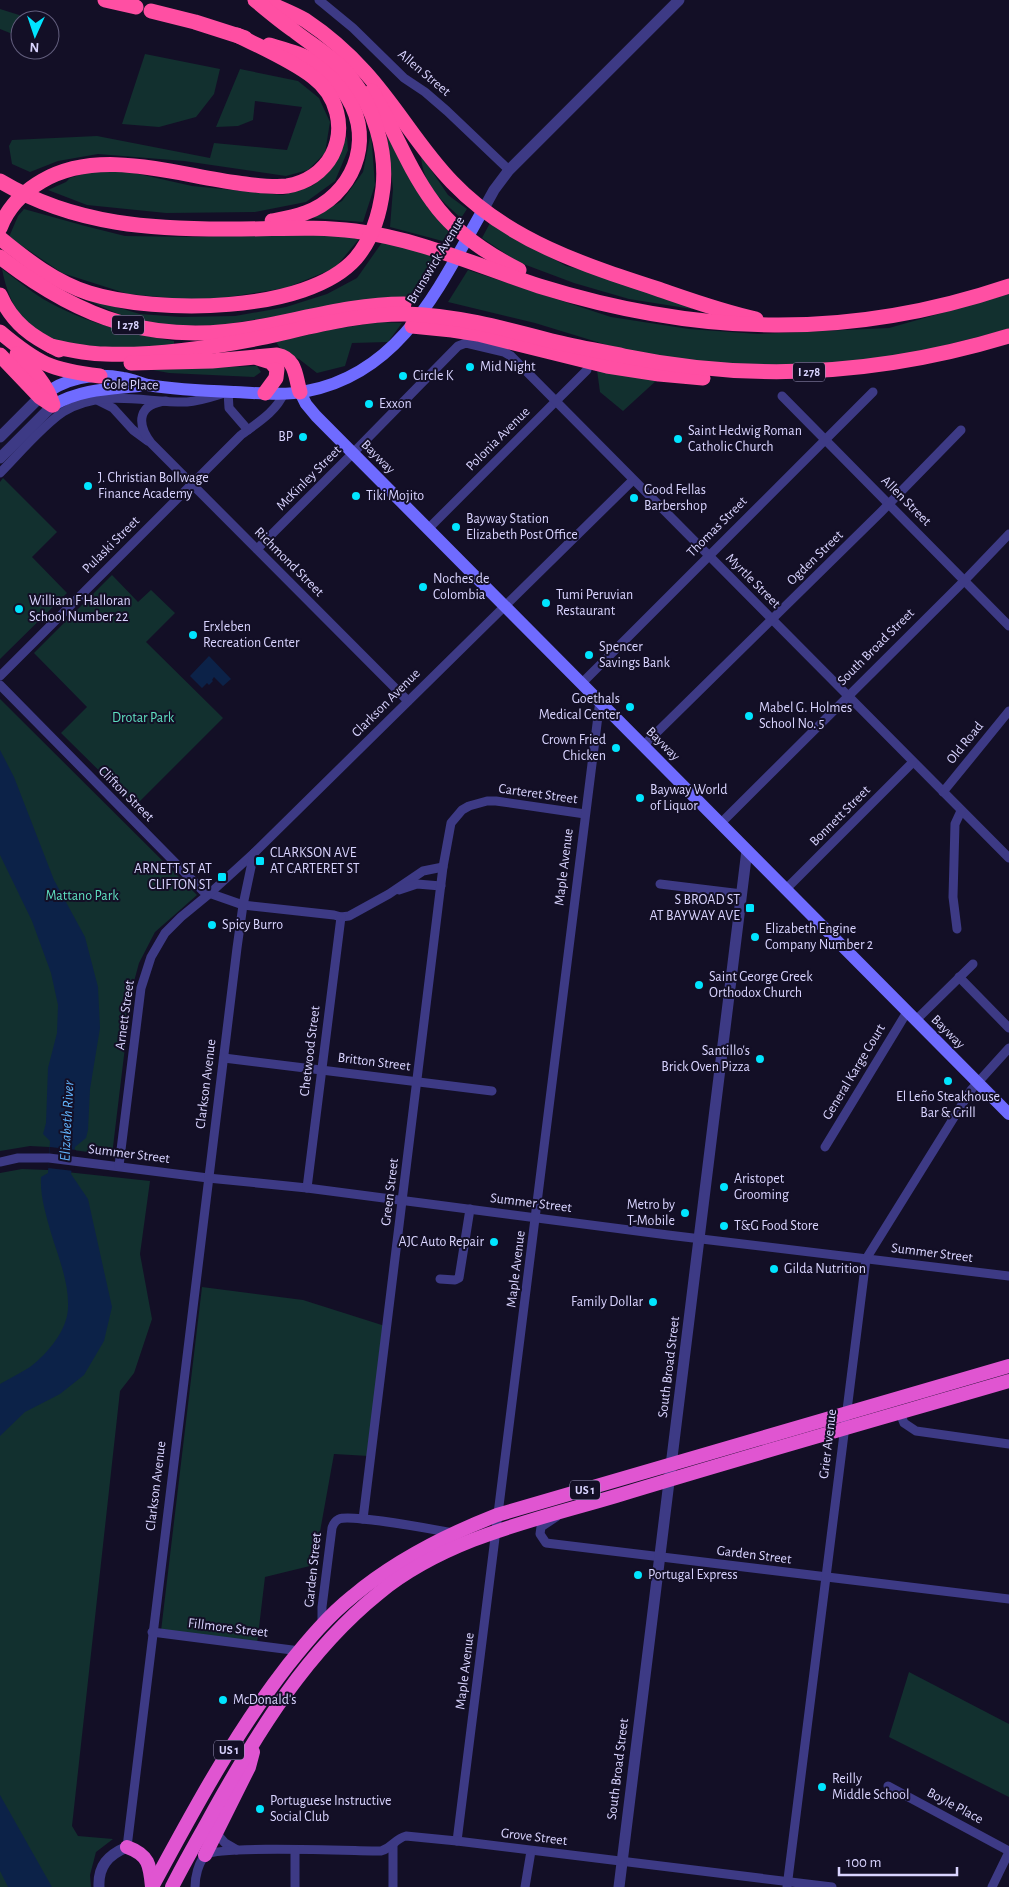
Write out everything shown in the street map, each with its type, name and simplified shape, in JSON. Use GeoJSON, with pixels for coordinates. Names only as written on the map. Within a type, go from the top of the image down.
{"type":"FeatureCollection","features":[{"type":"Feature","properties":{"kind":"highway"},"geometry":{"type":"LineString","coordinates":[[106,0],[136,7]]}},
{"type":"Feature","properties":{"kind":"highway"},"geometry":{"type":"LineString","coordinates":[[0,238],[31,263],[62,282],[102,297],[142,304],[182,307],[235,304],[294,292],[328,278],[342,270],[356,258],[372,232],[383,184],[381,151],[372,115],[359,89],[344,69],[254,0]]}},
{"type":"Feature","properties":{"kind":"highway"},"geometry":{"type":"LineString","coordinates":[[263,0],[304,20],[352,58],[374,82],[442,172],[483,210],[534,242],[591,267],[728,312],[792,326]]}},
{"type":"Feature","properties":{"kind":"highway"},"geometry":{"type":"LineString","coordinates":[[151,11],[195,22],[302,55],[329,72],[343,90],[355,110],[360,139],[357,160],[348,179],[336,195],[306,213],[272,221],[166,227]]}},
{"type":"Feature","properties":{"kind":"highway"},"geometry":{"type":"LineString","coordinates":[[0,228],[10,209],[22,195],[48,177],[66,170],[94,165],[119,164],[227,182],[274,187],[300,183],[319,172],[332,154],[339,135],[338,116],[330,97],[314,77],[236,35]]}},
{"type":"Feature","properties":{"kind":"highway"},"geometry":{"type":"LineString","coordinates":[[336,45],[369,86],[419,180],[446,218],[471,241],[500,260],[584,298]]}},
{"type":"Feature","properties":{"kind":"highway"},"geometry":{"type":"LineString","coordinates":[[0,181],[18,192],[72,213],[125,225],[240,230],[323,228],[365,232],[424,246],[539,285],[630,310],[680,319],[737,325],[792,326],[832,324],[888,317],[941,306],[1009,286]]}},
{"type":"Feature","properties":{"kind":"highway","name":"I 278"},"geometry":{"type":"LineString","coordinates":[[0,257],[38,285],[72,304],[113,321],[156,331],[217,333],[258,327],[354,307],[377,304],[413,304],[488,315],[607,352],[653,362],[709,369],[779,373],[824,372],[906,362],[1009,336]]}},
{"type":"Feature","properties":{"kind":"highway"},"geometry":{"type":"LineString","coordinates":[[0,295],[10,314],[21,327],[36,338],[79,357],[130,363],[212,361],[277,355],[288,359],[294,369],[300,392]]}},
{"type":"Feature","properties":{"kind":"highway"},"geometry":{"type":"LineString","coordinates":[[52,346],[104,354],[177,351],[224,345],[348,319],[403,314],[440,316],[476,321],[555,342],[607,352]]}},
{"type":"Feature","properties":{"kind":"highway"},"geometry":{"type":"LineString","coordinates":[[414,325],[472,333],[591,363],[660,374],[716,379],[763,379],[824,372]]}},
{"type":"Feature","properties":{"kind":"highway"},"geometry":{"type":"LineString","coordinates":[[0,333],[20,349],[44,364],[62,370],[100,376]]}},
{"type":"Feature","properties":{"kind":"highway"},"geometry":{"type":"LineString","coordinates":[[0,333],[8,345],[37,375],[47,398]]}},
{"type":"Feature","properties":{"kind":"highway"},"geometry":{"type":"LineString","coordinates":[[0,355],[47,398]]}},
{"type":"Feature","properties":{"kind":"highway"},"geometry":{"type":"LineString","coordinates":[[258,358],[271,362],[277,369],[276,378],[265,393]]}},
{"type":"Feature","properties":{"kind":"highway","name":"US 1"},"geometry":{"type":"LineString","coordinates":[[152,1887],[188,1820],[226,1756],[268,1691],[300,1651],[322,1624],[352,1596],[382,1574],[432,1543],[498,1515],[1009,1366]]}},
{"type":"Feature","properties":{"kind":"highway","name":"US 1"},"geometry":{"type":"LineString","coordinates":[[172,1887],[255,1739],[278,1703],[311,1660],[347,1621],[380,1592],[416,1567],[457,1546],[496,1531],[1009,1381]]}},
{"type":"Feature","properties":{"kind":"highway"},"geometry":{"type":"LineString","coordinates":[[205,1855],[250,1767],[255,1739]]}},
{"type":"Feature","properties":{"kind":"highway"},"geometry":{"type":"LineString","coordinates":[[127,1847],[137,1851],[146,1859],[152,1887]]}},
{"type":"Feature","properties":{"kind":"main road","name":"Brunswick Avenue"},"geometry":{"type":"LineString","coordinates":[[47,398],[68,397],[85,391],[148,385],[228,392],[300,392],[325,386],[358,372],[393,347],[414,325],[426,308],[483,210]]}},
{"type":"Feature","properties":{"kind":"main road","name":"Brunswick Avenue"},"geometry":{"type":"LineString","coordinates":[[47,398],[74,379],[100,376],[122,377],[148,385]]}},
{"type":"Feature","properties":{"kind":"main road","name":"Bayway"},"geometry":{"type":"LineString","coordinates":[[300,392],[306,404],[316,416],[1009,1114]]}},
{"type":"Feature","properties":{"kind":"street","name":"Allen Street"},"geometry":{"type":"LineString","coordinates":[[319,0],[353,28],[404,78],[426,92],[509,170]]}},
{"type":"Feature","properties":{"kind":"street","name":"Brunswick Avenue"},"geometry":{"type":"LineString","coordinates":[[483,210],[494,190],[509,170],[679,0]]}},
{"type":"Feature","properties":{"kind":"street","name":"Myrtle Street"},"geometry":{"type":"LineString","coordinates":[[466,343],[504,352],[511,356],[1009,858]]}},
{"type":"Feature","properties":{"kind":"street","name":"McKinley Street"},"geometry":{"type":"LineString","coordinates":[[256,548],[458,346],[466,343]]}},
{"type":"Feature","properties":{"kind":"street","name":"Polonia Avenue"},"geometry":{"type":"LineString","coordinates":[[428,529],[587,370]]}},
{"type":"Feature","properties":{"kind":"street","name":"Cole Place"},"geometry":{"type":"LineString","coordinates":[[0,473],[58,415],[72,407],[96,400],[125,398],[197,401],[228,392]]}},
{"type":"Feature","properties":{"kind":"street"},"geometry":{"type":"LineString","coordinates":[[228,392],[229,408],[248,430]]}},
{"type":"Feature","properties":{"kind":"street","name":"Thomas Street"},"geometry":{"type":"LineString","coordinates":[[582,683],[873,392]]}},
{"type":"Feature","properties":{"kind":"street","name":"Pulaski Street"},"geometry":{"type":"LineString","coordinates":[[0,676],[192,484],[248,430],[274,409],[284,393]]}},
{"type":"Feature","properties":{"kind":"street","name":"Allen Street"},"geometry":{"type":"LineString","coordinates":[[782,396],[1009,626]]}},
{"type":"Feature","properties":{"kind":"street","name":"Brunswick Avenue"},"geometry":{"type":"LineString","coordinates":[[0,437],[47,398]]}},
{"type":"Feature","properties":{"kind":"street","name":"Brunswick Avenue"},"geometry":{"type":"LineString","coordinates":[[0,457],[47,398]]}},
{"type":"Feature","properties":{"kind":"street","name":"Richmond Street"},"geometry":{"type":"LineString","coordinates":[[96,400],[110,405],[133,430],[151,443],[408,701]]}},
{"type":"Feature","properties":{"kind":"street","name":"Richmond Street"},"geometry":{"type":"LineString","coordinates":[[151,443],[142,428],[143,414],[151,405],[166,400]]}},
{"type":"Feature","properties":{"kind":"street","name":"Ogden Street"},"geometry":{"type":"LineString","coordinates":[[644,745],[889,504],[960,430]]}},
{"type":"Feature","properties":{"kind":"street","name":"Clarkson Avenue"},"geometry":{"type":"LineString","coordinates":[[127,1847],[243,904],[254,853],[633,480]]}},
{"type":"Feature","properties":{"kind":"street","name":"South Broad Street"},"geometry":{"type":"LineString","coordinates":[[721,823],[1009,534]]}},
{"type":"Feature","properties":{"kind":"street","name":"Clifton Street"},"geometry":{"type":"LineString","coordinates":[[0,685],[202,891],[243,904]]}},
{"type":"Feature","properties":{"kind":"street","name":"Maple Avenue"},"geometry":{"type":"LineString","coordinates":[[457,1841],[536,1218],[584,814],[600,700]]}},
{"type":"Feature","properties":{"kind":"street","name":"Old Road"},"geometry":{"type":"LineString","coordinates":[[943,792],[1009,711]]}},
{"type":"Feature","properties":{"kind":"street","name":"Bonnett Street"},"geometry":{"type":"LineString","coordinates":[[786,889],[913,762]]}},
{"type":"Feature","properties":{"kind":"street","name":"Carteret Street"},"geometry":{"type":"LineString","coordinates":[[443,867],[451,823],[462,810],[469,806],[487,801],[496,801],[584,814]]}},
{"type":"Feature","properties":{"kind":"street"},"geometry":{"type":"LineString","coordinates":[[956,928],[953,897],[955,824],[962,811]]}},
{"type":"Feature","properties":{"kind":"street","name":"South Broad Street"},"geometry":{"type":"LineString","coordinates":[[619,1887],[747,850]]}},
{"type":"Feature","properties":{"kind":"street","name":"Arnett Street"},"geometry":{"type":"LineString","coordinates":[[119,1166],[141,988],[145,972],[156,947],[165,933],[254,853]]}},
{"type":"Feature","properties":{"kind":"street"},"geometry":{"type":"LineString","coordinates":[[243,904],[334,915],[341,918],[349,916],[389,894],[423,871],[443,867]]}},
{"type":"Feature","properties":{"kind":"street","name":"Green Street"},"geometry":{"type":"LineString","coordinates":[[363,1519],[443,867]]}},
{"type":"Feature","properties":{"kind":"street"},"geometry":{"type":"LineString","coordinates":[[389,894],[417,884],[441,886]]}},
{"type":"Feature","properties":{"kind":"street"},"geometry":{"type":"LineString","coordinates":[[660,884],[742,894]]}},
{"type":"Feature","properties":{"kind":"street","name":"Chetwood Street"},"geometry":{"type":"LineString","coordinates":[[307,1188],[341,918]]}},
{"type":"Feature","properties":{"kind":"street","name":"General Karge Court"},"geometry":{"type":"LineString","coordinates":[[825,1147],[911,1016],[972,964]]}},
{"type":"Feature","properties":{"kind":"street"},"geometry":{"type":"LineString","coordinates":[[959,977],[1009,1028]]}},
{"type":"Feature","properties":{"kind":"street","name":"Grier Avenue"},"geometry":{"type":"LineString","coordinates":[[787,1885],[866,1259],[977,1082],[1009,1048]]}},
{"type":"Feature","properties":{"kind":"street","name":"Britton Street"},"geometry":{"type":"LineString","coordinates":[[224,1058],[492,1091]]}},
{"type":"Feature","properties":{"kind":"street","name":"Summer Street"},"geometry":{"type":"LineString","coordinates":[[0,1162],[24,1157],[49,1158],[208,1178],[307,1188],[1009,1276]]}},
{"type":"Feature","properties":{"kind":"street"},"geometry":{"type":"LineString","coordinates":[[440,1278],[455,1280],[459,1278],[470,1209]]}},
{"type":"Feature","properties":{"kind":"street"},"geometry":{"type":"LineString","coordinates":[[900,1413],[904,1423],[916,1431],[1009,1444]]}},
{"type":"Feature","properties":{"kind":"street","name":"Garden Street"},"geometry":{"type":"LineString","coordinates":[[570,1509],[542,1526],[540,1534],[546,1543],[1009,1600]]}},
{"type":"Feature","properties":{"kind":"street","name":"Garden Street"},"geometry":{"type":"LineString","coordinates":[[322,1624],[322,1607],[332,1528],[338,1519],[363,1519],[454,1533]]}},
{"type":"Feature","properties":{"kind":"street","name":"Fillmore Street"},"geometry":{"type":"LineString","coordinates":[[152,1632],[300,1651]]}},
{"type":"Feature","properties":{"kind":"street","name":"Boyle Place"},"geometry":{"type":"LineString","coordinates":[[888,1786],[1009,1851]]}},
{"type":"Feature","properties":{"kind":"street"},"geometry":{"type":"LineString","coordinates":[[217,1834],[224,1843],[237,1850]]}},
{"type":"Feature","properties":{"kind":"street","name":"Grove Street"},"geometry":{"type":"LineString","coordinates":[[205,1855],[237,1850],[381,1851],[393,1846],[396,1841],[406,1836],[622,1862],[787,1885],[832,1887]]}},
{"type":"Feature","properties":{"kind":"street"},"geometry":{"type":"LineString","coordinates":[[393,1846],[393,1887]]}},
{"type":"Feature","properties":{"kind":"street"},"geometry":{"type":"LineString","coordinates":[[99,1887],[100,1873],[104,1862],[111,1854],[127,1847]]}},
{"type":"Feature","properties":{"kind":"street"},"geometry":{"type":"LineString","coordinates":[[295,1850],[295,1887]]}},
{"type":"Feature","properties":{"kind":"street"},"geometry":{"type":"LineString","coordinates":[[525,1887],[531,1851]]}},
{"type":"Feature","properties":{"kind":"street"},"geometry":{"type":"LineString","coordinates":[[992,1887],[1009,1851]]}},
{"type":"Feature","properties":{"kind":"street"},"geometry":{"type":"LineString","coordinates":[[190,1887],[195,1883],[205,1855]]}},
{"type":"Feature","properties":{"kind":"green space"},"geometry":{"type":"Polygon","coordinates":[[[0,9],[10,12],[10,33],[0,29],[0,9]]]}},
{"type":"Feature","properties":{"kind":"green space"},"geometry":{"type":"Polygon","coordinates":[[[145,54],[220,69],[214,94],[196,117],[159,127],[122,124],[145,54]]]}},
{"type":"Feature","properties":{"kind":"green space"},"geometry":{"type":"Polygon","coordinates":[[[240,69],[298,81],[319,98],[330,122],[325,153],[308,170],[286,176],[184,161],[98,154],[58,161],[30,172],[12,164],[9,146],[12,140],[97,136],[210,158],[214,143],[287,150],[302,107],[255,101],[253,120],[238,126],[216,127],[240,69]]]}},
{"type":"Feature","properties":{"kind":"green space"},"geometry":{"type":"Polygon","coordinates":[[[371,132],[375,185],[363,222],[312,218],[342,201],[363,172],[371,132]]]}},
{"type":"Feature","properties":{"kind":"green space"},"geometry":{"type":"Polygon","coordinates":[[[387,135],[421,196],[454,237],[450,243],[390,227],[393,189],[387,135]]]}},
{"type":"Feature","properties":{"kind":"green space"},"geometry":{"type":"Polygon","coordinates":[[[347,136],[348,150],[335,181],[306,202],[255,212],[166,213],[87,205],[48,190],[66,182],[70,178],[92,171],[121,170],[192,186],[283,195],[312,186],[329,172],[347,136]]]}},
{"type":"Feature","properties":{"kind":"green space"},"geometry":{"type":"Polygon","coordinates":[[[421,155],[448,195],[467,209],[461,218],[434,191],[425,175],[421,155]]]}},
{"type":"Feature","properties":{"kind":"green space"},"geometry":{"type":"Polygon","coordinates":[[[24,209],[125,236],[196,237],[267,233],[327,233],[359,239],[335,268],[286,288],[203,301],[128,294],[62,273],[9,237],[18,216],[24,209]]]}},
{"type":"Feature","properties":{"kind":"green space"},"geometry":{"type":"Polygon","coordinates":[[[490,223],[566,266],[591,272],[693,306],[692,309],[629,299],[574,283],[518,262],[482,238],[490,223]]]}},
{"type":"Feature","properties":{"kind":"green space"},"geometry":{"type":"Polygon","coordinates":[[[383,241],[442,259],[417,302],[377,300],[234,323],[233,325],[172,326],[125,317],[78,296],[140,314],[181,317],[235,316],[286,307],[327,294],[357,278],[383,241]]]}},
{"type":"Feature","properties":{"kind":"green space"},"geometry":{"type":"Polygon","coordinates":[[[2,269],[43,299],[74,315],[123,331],[174,341],[174,347],[81,348],[53,341],[41,335],[22,318],[10,296],[2,269]]]}},
{"type":"Feature","properties":{"kind":"green space"},"geometry":{"type":"Polygon","coordinates":[[[468,270],[611,317],[689,329],[758,334],[889,328],[1009,294],[1009,329],[911,354],[836,366],[757,366],[668,359],[607,345],[535,323],[448,302],[468,270]]]}},
{"type":"Feature","properties":{"kind":"green space"},"geometry":{"type":"Polygon","coordinates":[[[379,322],[402,323],[388,342],[352,343],[345,366],[317,373],[299,359],[284,354],[276,342],[329,330],[379,322]]]}},
{"type":"Feature","properties":{"kind":"green space"},"geometry":{"type":"Polygon","coordinates":[[[257,366],[261,372],[254,377],[169,373],[153,370],[257,366]]]}},
{"type":"Feature","properties":{"kind":"green space"},"geometry":{"type":"Polygon","coordinates":[[[597,370],[658,379],[623,411],[600,392],[597,370]]]}},
{"type":"Feature","properties":{"kind":"green space"},"geometry":{"type":"Polygon","coordinates":[[[3,478],[57,532],[32,557],[67,593],[0,659],[0,482],[3,478]]]}},
{"type":"Feature","properties":{"kind":"green space","name":"Drotar Park"},"geometry":{"type":"Polygon","coordinates":[[[112,575],[138,602],[151,590],[175,613],[146,642],[223,718],[135,806],[61,733],[87,707],[34,653],[112,575]]]}},
{"type":"Feature","properties":{"kind":"green space","name":"Mattano Park"},"geometry":{"type":"Polygon","coordinates":[[[0,699],[197,895],[155,932],[139,963],[132,989],[112,1155],[30,1146],[0,1151],[0,699]]]}},
{"type":"Feature","properties":{"kind":"green space"},"geometry":{"type":"Polygon","coordinates":[[[22,1169],[150,1181],[140,1254],[152,1319],[134,1373],[120,1391],[72,1826],[78,1836],[113,1839],[96,1852],[90,1875],[91,1887],[0,1887],[0,1173],[22,1169]]]}},
{"type":"Feature","properties":{"kind":"green space"},"geometry":{"type":"Polygon","coordinates":[[[202,1287],[303,1300],[385,1326],[369,1456],[334,1454],[314,1565],[265,1577],[257,1644],[161,1631],[202,1287]]]}},
{"type":"Feature","properties":{"kind":"green space"},"geometry":{"type":"Polygon","coordinates":[[[909,1672],[1009,1724],[1009,1797],[889,1737],[909,1672]]]}},
{"type":"Feature","properties":{"kind":"water"},"geometry":{"type":"Polygon","coordinates":[[[209,656],[231,679],[223,686],[214,677],[209,685],[207,683],[202,688],[190,676],[209,656]]]}},
{"type":"Feature","properties":{"kind":"water","name":"Elizabeth River"},"geometry":{"type":"Polygon","coordinates":[[[0,750],[14,777],[54,880],[85,937],[98,987],[100,1028],[90,1089],[88,1130],[86,1138],[75,1147],[71,1174],[88,1199],[112,1307],[104,1341],[84,1375],[60,1394],[25,1412],[0,1436],[0,1384],[30,1367],[55,1341],[67,1316],[68,1298],[60,1260],[45,1212],[41,1184],[41,1177],[48,1173],[50,1141],[43,1134],[46,1123],[48,1068],[57,1033],[58,1005],[51,973],[32,921],[0,855],[0,750]]]}},
{"type":"Feature","properties":{"kind":"water"},"geometry":{"type":"Polygon","coordinates":[[[0,1795],[52,1887],[8,1887],[0,1871],[0,1795]]]}},
{"type":"Feature","properties":{"kind":"pier"},"geometry":{"type":"Polygon","coordinates":[[[50,1147],[76,1150],[74,1171],[48,1168],[50,1147]]]}},
{"type":"Feature","properties":{"kind":"place","name":"Mid Night"},"geometry":{"type":"Point","coordinates":[470,367]}},
{"type":"Feature","properties":{"kind":"place","name":"Circle K"},"geometry":{"type":"Point","coordinates":[403,376]}},
{"type":"Feature","properties":{"kind":"place","name":"Exxon"},"geometry":{"type":"Point","coordinates":[369,404]}},
{"type":"Feature","properties":{"kind":"place","name":"BP"},"geometry":{"type":"Point","coordinates":[303,437]}},
{"type":"Feature","properties":{"kind":"place","name":"Saint Hedwig Roman Catholic Church"},"geometry":{"type":"Point","coordinates":[678,439]}},
{"type":"Feature","properties":{"kind":"place","name":"J. Christian Bollwage Finance Academy"},"geometry":{"type":"Point","coordinates":[88,486]}},
{"type":"Feature","properties":{"kind":"place","name":"Tiki Mojito"},"geometry":{"type":"Point","coordinates":[356,496]}},
{"type":"Feature","properties":{"kind":"place","name":"Good Fellas Barbershop"},"geometry":{"type":"Point","coordinates":[634,498]}},
{"type":"Feature","properties":{"kind":"place","name":"Bayway Station Elizabeth Post Office"},"geometry":{"type":"Point","coordinates":[456,527]}},
{"type":"Feature","properties":{"kind":"place","name":"Noches de Colombia"},"geometry":{"type":"Point","coordinates":[423,587]}},
{"type":"Feature","properties":{"kind":"place","name":"Tumi Peruvian Restaurant"},"geometry":{"type":"Point","coordinates":[546,603]}},
{"type":"Feature","properties":{"kind":"place","name":"William F Halloran School Number 22"},"geometry":{"type":"Point","coordinates":[19,609]}},
{"type":"Feature","properties":{"kind":"place","name":"Erxleben Recreation Center"},"geometry":{"type":"Point","coordinates":[193,635]}},
{"type":"Feature","properties":{"kind":"place","name":"Spencer Savings Bank"},"geometry":{"type":"Point","coordinates":[589,655]}},
{"type":"Feature","properties":{"kind":"place","name":"Goethals Medical Center"},"geometry":{"type":"Point","coordinates":[630,707]}},
{"type":"Feature","properties":{"kind":"place","name":"Mabel G. Holmes School No. 5"},"geometry":{"type":"Point","coordinates":[749,716]}},
{"type":"Feature","properties":{"kind":"place","name":"Crown Fried Chicken"},"geometry":{"type":"Point","coordinates":[616,748]}},
{"type":"Feature","properties":{"kind":"place","name":"Bayway World of Liquor"},"geometry":{"type":"Point","coordinates":[640,798]}},
{"type":"Feature","properties":{"kind":"place","name":"CLARKSON AVE AT CARTERET ST"},"geometry":{"type":"Point","coordinates":[260,861]}},
{"type":"Feature","properties":{"kind":"place","name":"ARNETT ST AT CLIFTON ST"},"geometry":{"type":"Point","coordinates":[222,877]}},
{"type":"Feature","properties":{"kind":"place","name":"S BROAD ST AT BAYWAY AVE"},"geometry":{"type":"Point","coordinates":[750,908]}},
{"type":"Feature","properties":{"kind":"place","name":"Spicy Burro"},"geometry":{"type":"Point","coordinates":[212,925]}},
{"type":"Feature","properties":{"kind":"place","name":"Elizabeth Engine Company Number 2"},"geometry":{"type":"Point","coordinates":[755,937]}},
{"type":"Feature","properties":{"kind":"place","name":"Saint George Greek Orthodox Church"},"geometry":{"type":"Point","coordinates":[699,985]}},
{"type":"Feature","properties":{"kind":"place","name":"Santillo's Brick Oven Pizza"},"geometry":{"type":"Point","coordinates":[760,1059]}},
{"type":"Feature","properties":{"kind":"place","name":"El Leño Steakhouse Bar & Grill"},"geometry":{"type":"Point","coordinates":[948,1081]}},
{"type":"Feature","properties":{"kind":"place","name":"Aristopet Grooming"},"geometry":{"type":"Point","coordinates":[724,1187]}},
{"type":"Feature","properties":{"kind":"place","name":"Metro by T-Mobile"},"geometry":{"type":"Point","coordinates":[685,1213]}},
{"type":"Feature","properties":{"kind":"place","name":"T&G Food Store"},"geometry":{"type":"Point","coordinates":[724,1226]}},
{"type":"Feature","properties":{"kind":"place","name":"AJC Auto Repair"},"geometry":{"type":"Point","coordinates":[494,1242]}},
{"type":"Feature","properties":{"kind":"place","name":"Gilda Nutrition"},"geometry":{"type":"Point","coordinates":[774,1269]}},
{"type":"Feature","properties":{"kind":"place","name":"Family Dollar"},"geometry":{"type":"Point","coordinates":[653,1302]}},
{"type":"Feature","properties":{"kind":"place","name":"Portugal Express"},"geometry":{"type":"Point","coordinates":[638,1575]}},
{"type":"Feature","properties":{"kind":"place","name":"McDonald's"},"geometry":{"type":"Point","coordinates":[223,1700]}},
{"type":"Feature","properties":{"kind":"place","name":"Reilly Middle School"},"geometry":{"type":"Point","coordinates":[822,1787]}},
{"type":"Feature","properties":{"kind":"place","name":"Portuguese Instructive Social Club"},"geometry":{"type":"Point","coordinates":[260,1809]}}]}
